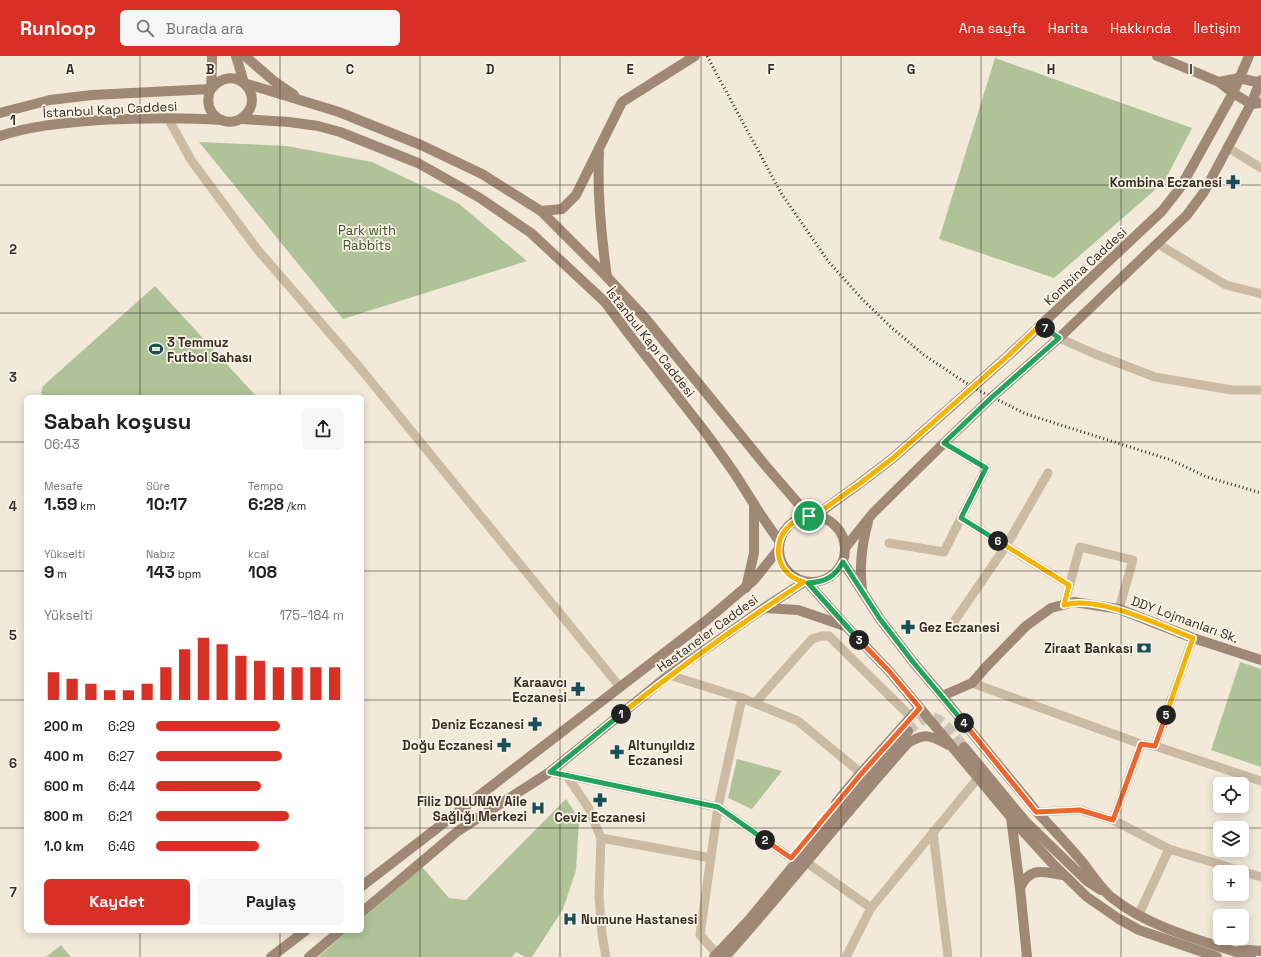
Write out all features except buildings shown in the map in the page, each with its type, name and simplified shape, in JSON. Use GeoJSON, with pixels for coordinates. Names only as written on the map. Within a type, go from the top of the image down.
{"type":"FeatureCollection","features":[{"type":"Feature","properties":{"kind":"main road"},"geometry":{"type":"LineString","coordinates":[[211,89],[212,56]]}},
{"type":"Feature","properties":{"kind":"main road"},"geometry":{"type":"LineString","coordinates":[[236,56],[244,83],[249,88],[251,94],[252,101],[250,108],[242,119],[235,121],[229,122],[216,117],[208,104],[208,96],[211,89],[222,79],[237,79],[244,83],[339,112],[421,145],[482,174],[541,211],[607,276],[646,319],[765,465],[812,516]]}},
{"type":"Feature","properties":{"kind":"main road"},"geometry":{"type":"LineString","coordinates":[[245,56],[275,82],[303,101]]}},
{"type":"Feature","properties":{"kind":"main road"},"geometry":{"type":"LineString","coordinates":[[541,211],[562,209],[576,195],[622,102],[695,56]]}},
{"type":"Feature","properties":{"kind":"main road"},"geometry":{"type":"LineString","coordinates":[[1156,56],[1219,82],[1233,93],[1256,103]]}},
{"type":"Feature","properties":{"kind":"main road","name":"Kombina Caddesi"},"geometry":{"type":"LineString","coordinates":[[812,516],[859,484],[893,458],[1010,354],[1162,211],[1180,188],[1233,93],[1249,56]]}},
{"type":"Feature","properties":{"kind":"main road"},"geometry":{"type":"LineString","coordinates":[[845,548],[869,518],[944,443],[991,398],[1059,338],[1158,244],[1197,203],[1227,147],[1256,103],[1260,82],[1239,78],[1219,82]]}},
{"type":"Feature","properties":{"kind":"main road"},"geometry":{"type":"LineString","coordinates":[[0,113],[50,100],[92,95],[211,89]]}},
{"type":"Feature","properties":{"kind":"main road","name":"İstanbul Kapı Caddesi"},"geometry":{"type":"LineString","coordinates":[[0,136],[53,123],[168,118],[222,120]]}},
{"type":"Feature","properties":{"kind":"main road","name":"İstanbul Kapı Caddesi"},"geometry":{"type":"LineString","coordinates":[[242,119],[289,122],[318,126],[340,132],[418,164],[480,198],[531,233],[605,302],[736,474],[779,546]]}},
{"type":"Feature","properties":{"kind":"main road"},"geometry":{"type":"LineString","coordinates":[[599,147],[597,182],[607,276]]}},
{"type":"Feature","properties":{"kind":"main road"},"geometry":{"type":"LineString","coordinates":[[746,588],[754,553],[754,504]]}},
{"type":"Feature","properties":{"kind":"main road"},"geometry":{"type":"LineString","coordinates":[[812,516],[824,518],[837,527],[841,533],[845,548],[843,562],[836,572],[826,580],[806,582],[791,575],[784,568],[780,559],[779,546],[782,534],[790,524],[801,518],[812,516]]}},
{"type":"Feature","properties":{"kind":"main road"},"geometry":{"type":"LineString","coordinates":[[863,593],[861,578],[862,550],[869,518]]}},
{"type":"Feature","properties":{"kind":"main road","name":"Hastaneler Caddesi"},"geometry":{"type":"LineString","coordinates":[[364,884],[707,620],[746,588],[768,564],[779,546]]}},
{"type":"Feature","properties":{"kind":"main road"},"geometry":{"type":"LineString","coordinates":[[843,562],[880,619],[913,662],[1036,812],[1053,828],[1110,895]]}},
{"type":"Feature","properties":{"kind":"main road"},"geometry":{"type":"LineString","coordinates":[[806,582],[889,671],[1011,817],[1063,875],[1087,897],[1132,926],[1170,942],[1217,957]]}},
{"type":"Feature","properties":{"kind":"main road","name":"Hastaneler Caddesi"},"geometry":{"type":"LineString","coordinates":[[364,910],[458,831],[550,772],[669,675],[764,608],[806,582]]}},
{"type":"Feature","properties":{"kind":"main road","name":"DDY Lojmanları Sk."},"geometry":{"type":"LineString","coordinates":[[942,696],[972,683],[1026,626],[1052,608],[1074,602],[1119,609],[1193,638],[1261,660]]}},
{"type":"Feature","properties":{"kind":"main road"},"geometry":{"type":"LineString","coordinates":[[764,608],[798,610],[847,627]]}},
{"type":"Feature","properties":{"kind":"main road"},"geometry":{"type":"LineString","coordinates":[[749,920],[756,904],[791,858],[861,774],[920,708]]}},
{"type":"Feature","properties":{"kind":"main road"},"geometry":{"type":"LineString","coordinates":[[719,956],[829,822],[908,731]]}},
{"type":"Feature","properties":{"kind":"main road"},"geometry":{"type":"LineString","coordinates":[[719,956],[790,883],[806,862],[908,743],[925,736],[952,747]]}},
{"type":"Feature","properties":{"kind":"main road"},"geometry":{"type":"LineString","coordinates":[[964,747],[1025,821],[1087,881],[1110,895],[1125,907],[1171,930],[1251,957]]}},
{"type":"Feature","properties":{"kind":"main road"},"geometry":{"type":"LineString","coordinates":[[1011,817],[1027,957]]}},
{"type":"Feature","properties":{"kind":"main road"},"geometry":{"type":"LineString","coordinates":[[1020,888],[1024,879],[1030,874],[1038,872],[1063,875]]}},
{"type":"Feature","properties":{"kind":"main road"},"geometry":{"type":"LineString","coordinates":[[271,957],[301,933]]}},
{"type":"Feature","properties":{"kind":"main road"},"geometry":{"type":"LineString","coordinates":[[309,957],[338,933]]}},
{"type":"Feature","properties":{"kind":"main road"},"geometry":{"type":"LineString","coordinates":[[1235,952],[1249,950],[1261,951]]}},
{"type":"Feature","properties":{"kind":"street"},"geometry":{"type":"LineString","coordinates":[[168,118],[191,160],[257,249],[360,368],[620,687]]}},
{"type":"Feature","properties":{"kind":"street"},"geometry":{"type":"LineString","coordinates":[[1227,147],[1261,168]]}},
{"type":"Feature","properties":{"kind":"street"},"geometry":{"type":"LineString","coordinates":[[1158,244],[1226,285],[1261,294]]}},
{"type":"Feature","properties":{"kind":"street"},"geometry":{"type":"LineString","coordinates":[[1040,325],[1059,338],[1095,354],[1155,377],[1232,390],[1261,390]]}},
{"type":"Feature","properties":{"kind":"street"},"geometry":{"type":"LineString","coordinates":[[889,543],[944,552],[986,468],[944,443]]}},
{"type":"Feature","properties":{"kind":"street"},"geometry":{"type":"LineString","coordinates":[[951,626],[1006,546],[1048,473]]}},
{"type":"Feature","properties":{"kind":"street"},"geometry":{"type":"LineString","coordinates":[[961,518],[1069,585]]}},
{"type":"Feature","properties":{"kind":"street"},"geometry":{"type":"LineString","coordinates":[[1064,605],[1080,547],[1133,560],[1119,609]]}},
{"type":"Feature","properties":{"kind":"street"},"geometry":{"type":"LineString","coordinates":[[756,703],[812,639],[821,636],[829,636],[911,717]]}},
{"type":"Feature","properties":{"kind":"street"},"geometry":{"type":"LineString","coordinates":[[1155,746],[1193,638]]}},
{"type":"Feature","properties":{"kind":"street"},"geometry":{"type":"LineString","coordinates":[[669,675],[742,698],[798,721],[861,774]]}},
{"type":"Feature","properties":{"kind":"street"},"geometry":{"type":"LineString","coordinates":[[972,683],[1141,744],[1155,746],[1261,781]]}},
{"type":"Feature","properties":{"kind":"street"},"geometry":{"type":"LineString","coordinates":[[719,956],[700,934],[718,807],[742,698]]}},
{"type":"Feature","properties":{"kind":"street"},"geometry":{"type":"LineString","coordinates":[[1113,820],[1141,744]]}},
{"type":"Feature","properties":{"kind":"street"},"geometry":{"type":"LineString","coordinates":[[550,772],[718,807],[791,858]]}},
{"type":"Feature","properties":{"kind":"street"},"geometry":{"type":"LineString","coordinates":[[568,776],[588,807],[601,838],[599,896],[602,936],[606,957]]}},
{"type":"Feature","properties":{"kind":"street"},"geometry":{"type":"LineString","coordinates":[[846,957],[871,908],[978,778]]}},
{"type":"Feature","properties":{"kind":"street"},"geometry":{"type":"LineString","coordinates":[[1036,812],[1080,810],[1113,820],[1169,849],[1261,877]]}},
{"type":"Feature","properties":{"kind":"street"},"geometry":{"type":"LineString","coordinates":[[933,832],[948,957]]}},
{"type":"Feature","properties":{"kind":"street"},"geometry":{"type":"LineString","coordinates":[[601,838],[711,858]]}},
{"type":"Feature","properties":{"kind":"street"},"geometry":{"type":"LineString","coordinates":[[1139,914],[1169,849]]}},
{"type":"Feature","properties":{"kind":"street"},"geometry":{"type":"LineString","coordinates":[[806,862],[871,908]]}},
{"type":"Feature","properties":{"kind":"green space"},"geometry":{"type":"Polygon","coordinates":[[[995,58],[1192,128],[1164,182],[1054,278],[939,239],[995,58]]]}},
{"type":"Feature","properties":{"kind":"green space","name":"Park with Rabbits"},"geometry":{"type":"Polygon","coordinates":[[[199,142],[287,146],[372,162],[458,203],[527,261],[343,319],[199,142]]]}},
{"type":"Feature","properties":{"kind":"green space"},"geometry":{"type":"Polygon","coordinates":[[[155,286],[255,395],[42,395],[41,393],[43,386],[155,286]]]}},
{"type":"Feature","properties":{"kind":"green space"},"geometry":{"type":"Polygon","coordinates":[[[1240,662],[1261,669],[1261,767],[1211,750],[1240,662]]]}},
{"type":"Feature","properties":{"kind":"green space"},"geometry":{"type":"Polygon","coordinates":[[[737,759],[782,771],[752,809],[728,798],[737,759]]]}},
{"type":"Feature","properties":{"kind":"green space"},"geometry":{"type":"Polygon","coordinates":[[[566,799],[574,811],[579,823],[576,870],[563,909],[532,957],[525,957],[516,952],[512,957],[318,957],[346,933],[364,933],[364,917],[422,867],[449,898],[466,900],[566,799]]]}},
{"type":"Feature","properties":{"kind":"green space"},"geometry":{"type":"Polygon","coordinates":[[[61,945],[71,957],[46,957],[61,945]]]}},
{"type":"Feature","properties":{"kind":"tunnel"},"geometry":{"type":"LineString","coordinates":[[908,731],[923,719],[934,717],[944,724],[964,747]]}},
{"type":"Feature","properties":{"kind":"railway"},"geometry":{"type":"LineString","coordinates":[[707,56],[781,193],[828,261],[862,299],[892,328],[924,355],[972,387],[1026,414],[1171,460],[1207,477],[1261,493]]}},
{"type":"Feature","properties":{"kind":"place","name":"Kombina Eczanesi"},"geometry":{"type":"Point","coordinates":[1233,182]}},
{"type":"Feature","properties":{"kind":"place","name":"3 Temmuz Futbol Sahası"},"geometry":{"type":"Point","coordinates":[156,349]}},
{"type":"Feature","properties":{"kind":"place","name":"Gez Eczanesi"},"geometry":{"type":"Point","coordinates":[908,627]}},
{"type":"Feature","properties":{"kind":"place","name":"Ziraat Bankası"},"geometry":{"type":"Point","coordinates":[1144,648]}},
{"type":"Feature","properties":{"kind":"place","name":"Karaavcı Eczanesi"},"geometry":{"type":"Point","coordinates":[578,689]}},
{"type":"Feature","properties":{"kind":"place","name":"Deniz Eczanesi"},"geometry":{"type":"Point","coordinates":[535,724]}},
{"type":"Feature","properties":{"kind":"place","name":"Doğu Eczanesi"},"geometry":{"type":"Point","coordinates":[504,745]}},
{"type":"Feature","properties":{"kind":"place","name":"Altunyıldız Eczanesi"},"geometry":{"type":"Point","coordinates":[617,752]}},
{"type":"Feature","properties":{"kind":"place","name":"Ceviz Eczanesi"},"geometry":{"type":"Point","coordinates":[600,800]}},
{"type":"Feature","properties":{"kind":"place","name":"Filiz DOLUNAY Aile Sağlığı Merkezi"},"geometry":{"type":"Point","coordinates":[538,808]}},
{"type":"Feature","properties":{"kind":"place","name":"Numune Hastanesi"},"geometry":{"type":"Point","coordinates":[570,919]}},
{"type":"Feature","properties":{"kind":"route"},"geometry":{"type":"LineString","coordinates":[[1040,325],[1059,338],[991,398],[944,443],[986,468],[961,518],[1069,585],[1064,605],[1074,602],[1119,609],[1193,638],[1155,746],[1141,744],[1113,820],[1080,810],[1036,812],[913,662],[880,619],[843,562],[839,570],[833,576],[826,580],[808,583],[889,671],[920,708],[861,774],[791,858],[718,807],[550,772],[669,675],[764,608],[804,582],[791,575],[784,568],[778,550],[779,541],[787,527],[793,521],[809,516],[814,516],[893,458],[1010,354],[1040,325]]}}]}
